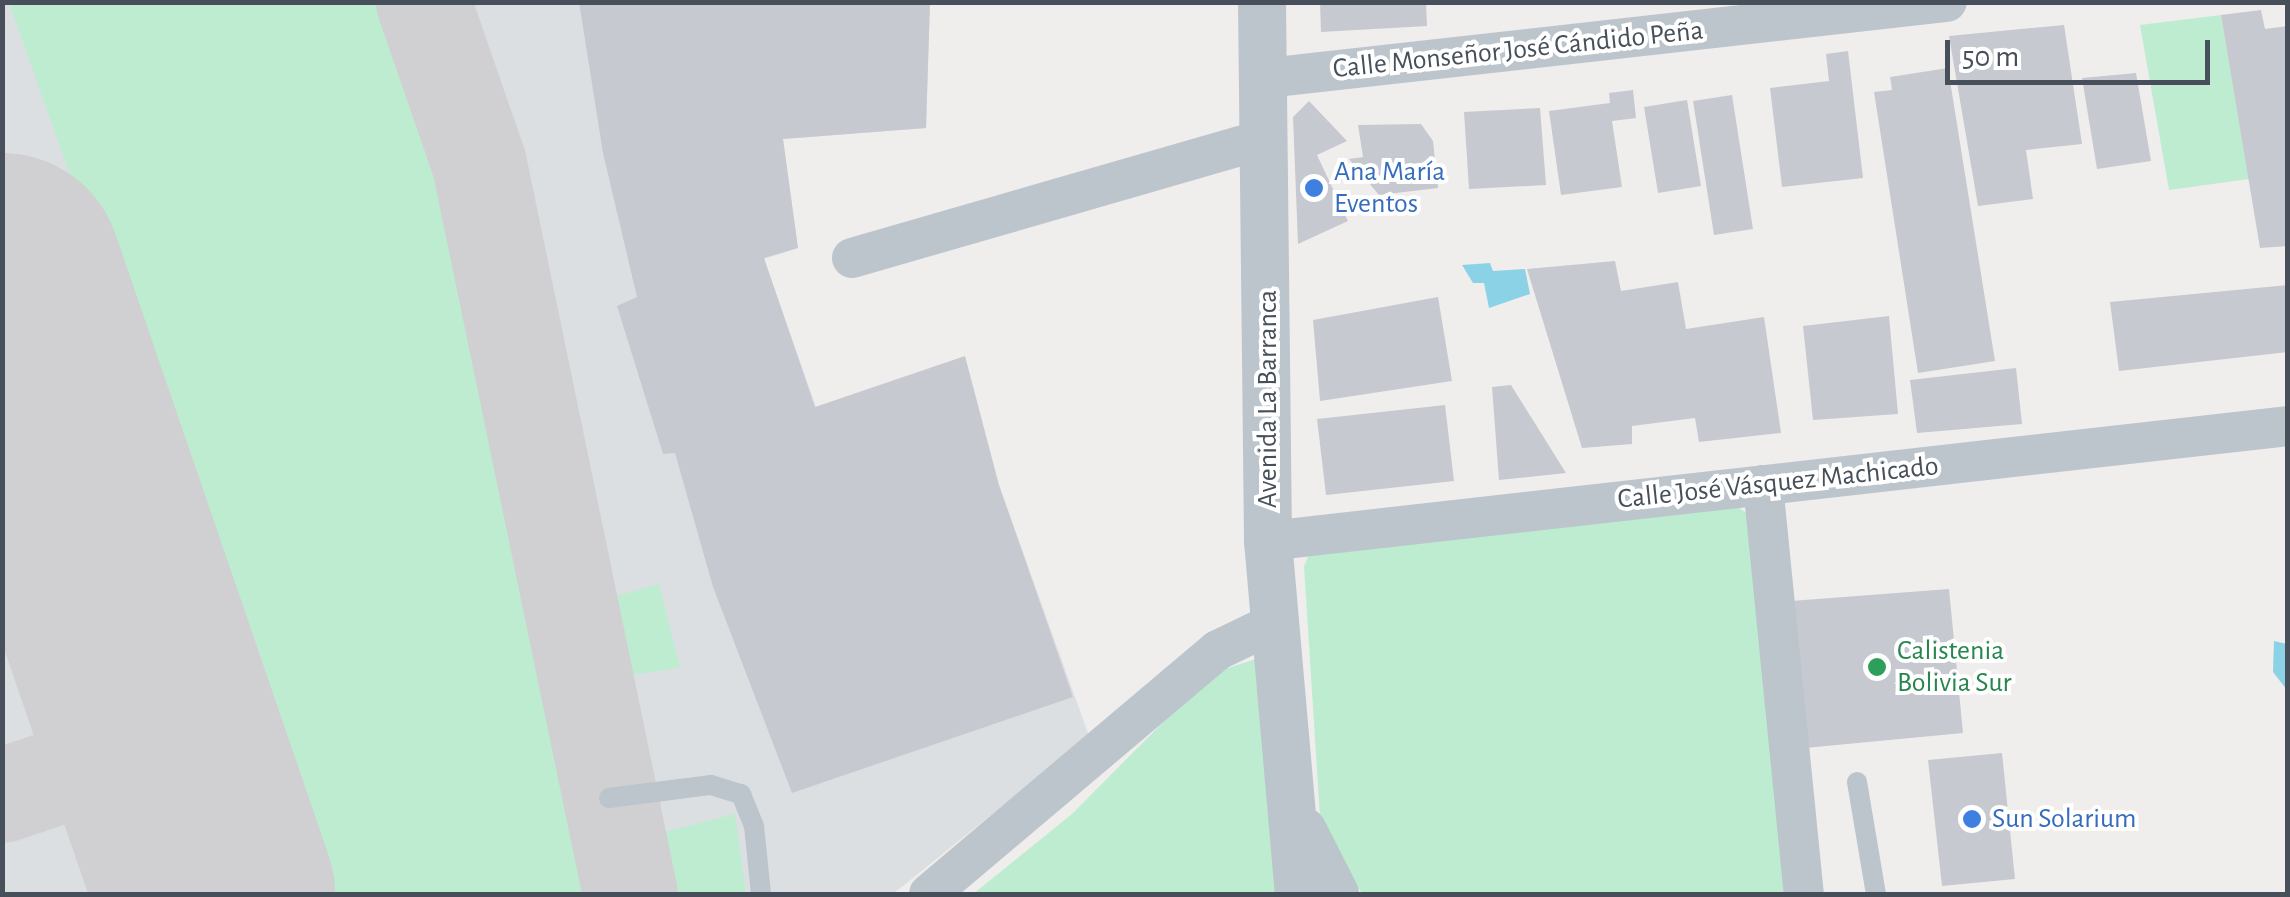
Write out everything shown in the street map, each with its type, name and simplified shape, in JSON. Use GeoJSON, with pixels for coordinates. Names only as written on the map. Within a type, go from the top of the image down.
{"type":"FeatureCollection","features":[{"type":"Feature","properties":{"kind":"street","name":"Avenida La Barranca"},"geometry":{"type":"LineString","coordinates":[[1262,2],[1267,78],[1268,541],[1298,894]]}},
{"type":"Feature","properties":{"kind":"street","name":"Calle Monseñor José Cándido Peña"},"geometry":{"type":"LineString","coordinates":[[1267,78],[1947,2]]}},
{"type":"Feature","properties":{"kind":"street"},"geometry":{"type":"LineString","coordinates":[[852,258],[1267,138]]}},
{"type":"Feature","properties":{"kind":"street","name":"Calle José Vásquez Machicado"},"geometry":{"type":"LineString","coordinates":[[1268,541],[2288,426]]}},
{"type":"Feature","properties":{"kind":"street"},"geometry":{"type":"LineString","coordinates":[[1763,485],[1804,894]]}},
{"type":"Feature","properties":{"kind":"street"},"geometry":{"type":"LineString","coordinates":[[929,894],[1218,650],[1274,623]]}},
{"type":"Feature","properties":{"kind":"street","name":"Avenida La Barranca"},"geometry":{"type":"LineString","coordinates":[[1288,795],[1335,894]]}},
{"type":"Feature","properties":{"kind":"lane"},"geometry":{"type":"LineString","coordinates":[[1857,782],[1876,894]]}},
{"type":"Feature","properties":{"kind":"lane"},"geometry":{"type":"LineString","coordinates":[[608,798],[711,784],[741,794],[754,826],[761,894]]}},
{"type":"Feature","properties":{"kind":"shaded area"},"geometry":{"type":"Polygon","coordinates":[[[2,3],[930,3],[926,128],[783,139],[798,248],[764,259],[816,407],[999,485],[1089,736],[893,894],[3,894],[2,3]]]}},
{"type":"Feature","properties":{"kind":"green space"},"geometry":{"type":"Polygon","coordinates":[[[9,3],[387,3],[462,230],[600,894],[325,894],[9,3]]]}},
{"type":"Feature","properties":{"kind":"green space"},"geometry":{"type":"Polygon","coordinates":[[[2221,15],[2249,179],[2169,190],[2140,25],[2221,15]]]}},
{"type":"Feature","properties":{"kind":"green space"},"geometry":{"type":"Polygon","coordinates":[[[1731,502],[1749,515],[1787,894],[1363,894],[1333,858],[1320,817],[1304,566],[1309,555],[1731,502]]]}},
{"type":"Feature","properties":{"kind":"green space"},"geometry":{"type":"Polygon","coordinates":[[[659,584],[680,668],[608,678],[592,603],[659,584]]]}},
{"type":"Feature","properties":{"kind":"green space"},"geometry":{"type":"Polygon","coordinates":[[[1256,659],[1283,894],[973,894],[1072,814],[1212,673],[1256,659]]]}},
{"type":"Feature","properties":{"kind":"green space"},"geometry":{"type":"Polygon","coordinates":[[[735,814],[746,894],[662,894],[649,836],[735,814]]]}},
{"type":"Feature","properties":{"kind":"water"},"geometry":{"type":"Polygon","coordinates":[[[1490,263],[1493,271],[1525,269],[1530,294],[1489,308],[1484,283],[1473,283],[1462,265],[1490,263]]]}},
{"type":"Feature","properties":{"kind":"water"},"geometry":{"type":"Polygon","coordinates":[[[2274,641],[2287,644],[2287,690],[2273,672],[2274,641]]]}},
{"type":"Feature","properties":{"kind":"building"},"geometry":{"type":"Polygon","coordinates":[[[579,2],[930,2],[926,128],[783,139],[798,248],[764,258],[815,407],[965,356],[999,485],[1073,697],[792,793],[713,587],[675,453],[663,454],[617,306],[637,297],[603,153],[579,2]]]}},
{"type":"Feature","properties":{"kind":"building"},"geometry":{"type":"Polygon","coordinates":[[[1320,2],[1426,2],[1427,26],[1321,32],[1320,2]]]}},
{"type":"Feature","properties":{"kind":"building"},"geometry":{"type":"Polygon","coordinates":[[[2261,10],[2265,29],[2288,26],[2288,246],[2260,248],[2221,15],[2261,10]]]}},
{"type":"Feature","properties":{"kind":"building"},"geometry":{"type":"Polygon","coordinates":[[[2064,25],[2082,144],[2026,150],[2033,199],[1978,206],[1949,36],[2064,25]]]}},
{"type":"Feature","properties":{"kind":"building"},"geometry":{"type":"Polygon","coordinates":[[[1848,51],[1863,178],[1782,187],[1770,88],[1829,81],[1826,54],[1848,51]]]}},
{"type":"Feature","properties":{"kind":"building"},"geometry":{"type":"Polygon","coordinates":[[[1948,68],[1995,361],[1918,373],[1874,92],[1892,90],[1890,77],[1948,68]]]}},
{"type":"Feature","properties":{"kind":"building"},"geometry":{"type":"Polygon","coordinates":[[[2136,73],[2151,161],[2097,169],[2082,78],[2136,73]]]}},
{"type":"Feature","properties":{"kind":"building"},"geometry":{"type":"Polygon","coordinates":[[[1633,90],[1636,118],[1612,121],[1622,187],[1561,195],[1549,111],[1610,103],[1609,93],[1633,90]]]}},
{"type":"Feature","properties":{"kind":"building"},"geometry":{"type":"Polygon","coordinates":[[[1732,95],[1753,229],[1714,235],[1693,101],[1732,95]]]}},
{"type":"Feature","properties":{"kind":"building"},"geometry":{"type":"Polygon","coordinates":[[[1687,100],[1701,186],[1658,193],[1644,107],[1687,100]]]}},
{"type":"Feature","properties":{"kind":"building","name":"Ana María Eventos"},"geometry":{"type":"Polygon","coordinates":[[[1309,101],[1347,141],[1317,155],[1348,221],[1298,244],[1293,117],[1309,101]]]}},
{"type":"Feature","properties":{"kind":"building"},"geometry":{"type":"Polygon","coordinates":[[[1540,108],[1546,185],[1469,189],[1464,112],[1540,108]]]}},
{"type":"Feature","properties":{"kind":"building"},"geometry":{"type":"Polygon","coordinates":[[[1421,124],[1433,141],[1438,188],[1379,195],[1349,159],[1363,157],[1358,125],[1421,124]]]}},
{"type":"Feature","properties":{"kind":"building"},"geometry":{"type":"Polygon","coordinates":[[[1615,261],[1621,291],[1678,282],[1686,329],[1764,317],[1781,433],[1699,442],[1695,418],[1632,426],[1632,444],[1582,448],[1527,269],[1615,261]]]}},
{"type":"Feature","properties":{"kind":"building"},"geometry":{"type":"Polygon","coordinates":[[[2288,285],[2288,352],[2119,371],[2110,302],[2288,285]]]}},
{"type":"Feature","properties":{"kind":"building"},"geometry":{"type":"Polygon","coordinates":[[[1438,297],[1452,381],[1320,401],[1313,320],[1438,297]]]}},
{"type":"Feature","properties":{"kind":"building"},"geometry":{"type":"Polygon","coordinates":[[[1889,316],[1898,414],[1813,420],[1803,326],[1889,316]]]}},
{"type":"Feature","properties":{"kind":"building"},"geometry":{"type":"Polygon","coordinates":[[[2016,368],[2022,424],[1917,433],[1910,380],[2016,368]]]}},
{"type":"Feature","properties":{"kind":"building"},"geometry":{"type":"Polygon","coordinates":[[[1511,385],[1566,473],[1499,480],[1492,387],[1511,385]]]}},
{"type":"Feature","properties":{"kind":"building"},"geometry":{"type":"Polygon","coordinates":[[[1445,405],[1454,481],[1326,495],[1317,419],[1445,405]]]}},
{"type":"Feature","properties":{"kind":"building","name":"Calistenia Bolivia Sur"},"geometry":{"type":"Polygon","coordinates":[[[1949,589],[1963,733],[1805,748],[1791,601],[1949,589]]]}},
{"type":"Feature","properties":{"kind":"building","name":"Sun Solarium"},"geometry":{"type":"Polygon","coordinates":[[[2002,753],[2015,879],[1942,886],[1928,760],[2002,753]]]}},
{"type":"Feature","properties":{"kind":"taxiway"},"geometry":{"type":"LineString","coordinates":[[423,2],[479,164],[630,894]]}},
{"type":"Feature","properties":{"kind":"taxiway"},"geometry":{"type":"LineString","coordinates":[[2,795],[163,741]]}},
{"type":"Feature","properties":{"kind":"runway"},"geometry":{"type":"LineString","coordinates":[[2,273],[215,894]]}},
{"type":"Feature","properties":{"kind":"place","name":"Ana María Eventos"},"geometry":{"type":"Point","coordinates":[1314,188]}},
{"type":"Feature","properties":{"kind":"place","name":"Calistenia Bolivia Sur"},"geometry":{"type":"Point","coordinates":[1877,667]}},
{"type":"Feature","properties":{"kind":"place","name":"Sun Solarium"},"geometry":{"type":"Point","coordinates":[1972,819]}}]}
